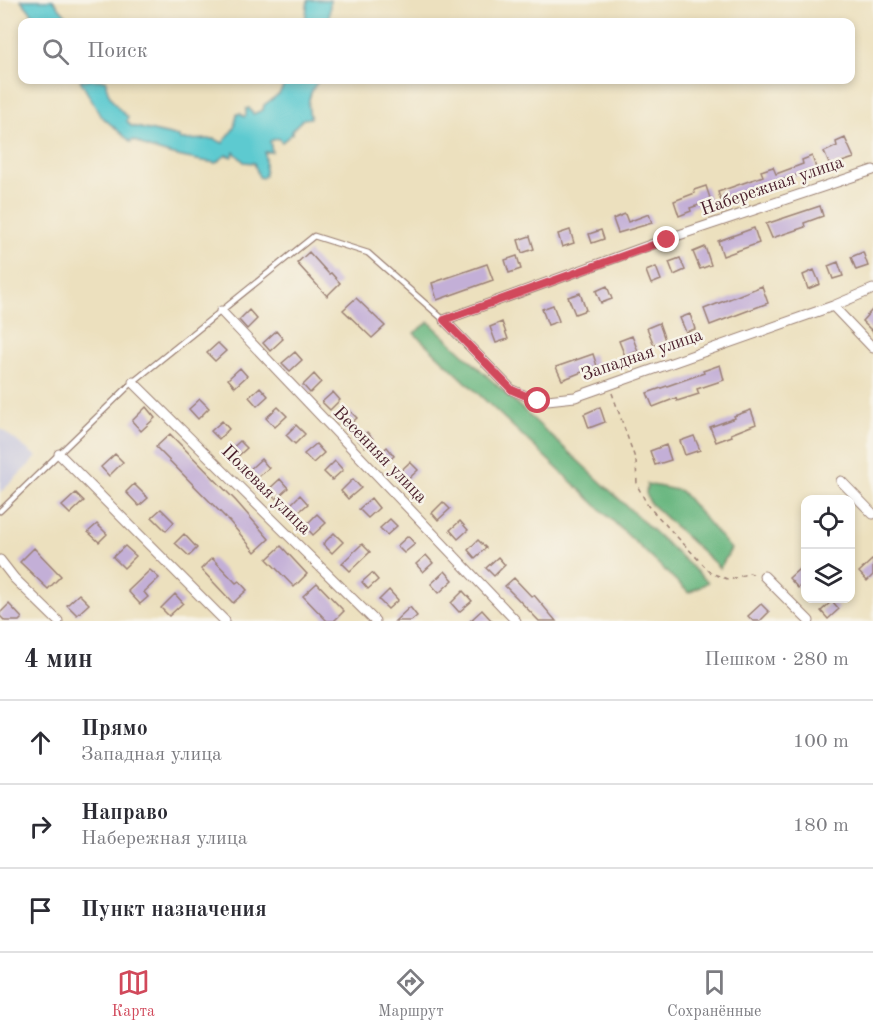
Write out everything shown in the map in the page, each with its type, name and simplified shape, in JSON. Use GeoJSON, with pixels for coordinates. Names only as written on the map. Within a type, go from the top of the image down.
{"type":"FeatureCollection","features":[{"type":"Feature","properties":{"kind":"street","name":"Набережная улица"},"geometry":{"type":"LineString","coordinates":[[444,320],[667,240],[873,170]]}},
{"type":"Feature","properties":{"kind":"street","name":"Западная улица"},"geometry":{"type":"LineString","coordinates":[[444,320],[512,390],[538,401],[575,397],[833,306],[873,289]]}},
{"type":"Feature","properties":{"kind":"street"},"geometry":{"type":"LineString","coordinates":[[833,306],[873,348]]}},
{"type":"Feature","properties":{"kind":"street","name":"Весенняя улица"},"geometry":{"type":"LineString","coordinates":[[221,311],[516,621]]}},
{"type":"Feature","properties":{"kind":"street","name":"Полевая улица"},"geometry":{"type":"LineString","coordinates":[[134,382],[375,621]]}},
{"type":"Feature","properties":{"kind":"street"},"geometry":{"type":"LineString","coordinates":[[59,454],[225,621]]}},
{"type":"Feature","properties":{"kind":"street"},"geometry":{"type":"LineString","coordinates":[[841,482],[873,514]]}},
{"type":"Feature","properties":{"kind":"street"},"geometry":{"type":"LineString","coordinates":[[0,560],[14,578],[58,621]]}},
{"type":"Feature","properties":{"kind":"street"},"geometry":{"type":"LineString","coordinates":[[764,576],[809,621]]}},
{"type":"Feature","properties":{"kind":"lane"},"geometry":{"type":"LineString","coordinates":[[0,511],[134,382],[314,236],[368,253],[444,320]]}},
{"type":"Feature","properties":{"kind":"path"},"geometry":{"type":"LineString","coordinates":[[609,384],[636,460],[637,485],[648,506],[711,573],[730,580],[749,573],[764,576]]}},
{"type":"Feature","properties":{"kind":"shaded area"},"geometry":{"type":"Polygon","coordinates":[[[0,428],[37,457],[0,493],[0,428]]]}},
{"type":"Feature","properties":{"kind":"green space"},"geometry":{"type":"Polygon","coordinates":[[[429,322],[708,582],[689,593],[414,333],[429,322]]]}},
{"type":"Feature","properties":{"kind":"green space"},"geometry":{"type":"Polygon","coordinates":[[[647,484],[681,491],[731,549],[720,568],[650,503],[646,493],[647,484]]]}},
{"type":"Feature","properties":{"kind":"water"},"geometry":{"type":"Polygon","coordinates":[[[21,0],[53,0],[69,18],[36,18],[21,0]]]}},
{"type":"Feature","properties":{"kind":"water"},"geometry":{"type":"Polygon","coordinates":[[[308,0],[330,0],[329,18],[306,18],[308,0]]]}},
{"type":"Feature","properties":{"kind":"water"},"geometry":{"type":"Polygon","coordinates":[[[82,84],[106,84],[110,95],[128,117],[127,121],[131,126],[179,137],[180,140],[214,139],[223,143],[234,128],[237,114],[240,113],[244,117],[246,109],[249,108],[253,114],[263,110],[264,105],[279,94],[285,84],[316,84],[309,98],[308,108],[311,118],[303,119],[292,130],[292,134],[282,142],[278,138],[270,141],[272,152],[265,152],[265,175],[262,178],[259,177],[254,163],[244,162],[234,152],[232,157],[226,155],[216,163],[174,155],[149,148],[132,140],[131,142],[100,115],[82,84]]]}},
{"type":"Feature","properties":{"kind":"building"},"geometry":{"type":"Polygon","coordinates":[[[845,138],[854,158],[830,166],[824,152],[837,146],[836,142],[845,138]]]}},
{"type":"Feature","properties":{"kind":"building"},"geometry":{"type":"Polygon","coordinates":[[[812,156],[817,171],[807,174],[806,172],[721,201],[718,192],[763,176],[761,171],[773,167],[776,174],[803,164],[802,160],[812,156]]]}},
{"type":"Feature","properties":{"kind":"building"},"geometry":{"type":"Polygon","coordinates":[[[706,186],[711,201],[690,208],[691,211],[679,216],[674,201],[706,186]]]}},
{"type":"Feature","properties":{"kind":"building"},"geometry":{"type":"Polygon","coordinates":[[[820,206],[823,216],[804,223],[805,227],[772,238],[766,224],[820,206]]]}},
{"type":"Feature","properties":{"kind":"building"},"geometry":{"type":"Polygon","coordinates":[[[625,214],[628,222],[649,214],[652,223],[618,233],[613,219],[625,214]]]}},
{"type":"Feature","properties":{"kind":"building"},"geometry":{"type":"Polygon","coordinates":[[[754,228],[759,243],[723,256],[718,241],[754,228]]]}},
{"type":"Feature","properties":{"kind":"building"},"geometry":{"type":"Polygon","coordinates":[[[570,230],[574,243],[562,247],[558,234],[570,230]]]}},
{"type":"Feature","properties":{"kind":"building"},"geometry":{"type":"Polygon","coordinates":[[[601,230],[604,239],[592,243],[589,234],[601,230]]]}},
{"type":"Feature","properties":{"kind":"building"},"geometry":{"type":"Polygon","coordinates":[[[530,236],[534,249],[522,253],[518,240],[530,236]]]}},
{"type":"Feature","properties":{"kind":"building"},"geometry":{"type":"Polygon","coordinates":[[[705,247],[711,265],[700,269],[693,252],[705,247]]]}},
{"type":"Feature","properties":{"kind":"building"},"geometry":{"type":"Polygon","coordinates":[[[309,252],[340,283],[327,296],[297,263],[309,252]]]}},
{"type":"Feature","properties":{"kind":"building"},"geometry":{"type":"Polygon","coordinates":[[[863,252],[868,266],[856,270],[851,257],[863,252]]]}},
{"type":"Feature","properties":{"kind":"building"},"geometry":{"type":"Polygon","coordinates":[[[517,256],[521,269],[509,273],[505,260],[517,256]]]}},
{"type":"Feature","properties":{"kind":"building"},"geometry":{"type":"Polygon","coordinates":[[[680,258],[685,270],[674,275],[669,262],[680,258]]]}},
{"type":"Feature","properties":{"kind":"building"},"geometry":{"type":"Polygon","coordinates":[[[838,262],[843,276],[833,279],[828,266],[838,262]]]}},
{"type":"Feature","properties":{"kind":"building"},"geometry":{"type":"Polygon","coordinates":[[[487,264],[493,280],[437,300],[432,283],[487,264]]]}},
{"type":"Feature","properties":{"kind":"building"},"geometry":{"type":"Polygon","coordinates":[[[656,267],[661,280],[651,284],[646,271],[656,267]]]}},
{"type":"Feature","properties":{"kind":"building"},"geometry":{"type":"Polygon","coordinates":[[[814,270],[820,284],[808,289],[803,275],[814,270]]]}},
{"type":"Feature","properties":{"kind":"building"},"geometry":{"type":"Polygon","coordinates":[[[607,286],[612,299],[601,303],[596,291],[607,286]]]}},
{"type":"Feature","properties":{"kind":"building"},"geometry":{"type":"Polygon","coordinates":[[[762,286],[768,303],[710,325],[704,309],[762,286]]]}},
{"type":"Feature","properties":{"kind":"building"},"geometry":{"type":"Polygon","coordinates":[[[580,293],[586,310],[575,314],[568,297],[580,293]]]}},
{"type":"Feature","properties":{"kind":"building"},"geometry":{"type":"Polygon","coordinates":[[[356,298],[385,326],[372,338],[343,310],[356,298]]]}},
{"type":"Feature","properties":{"kind":"building"},"geometry":{"type":"Polygon","coordinates":[[[553,305],[559,321],[548,325],[542,309],[553,305]]]}},
{"type":"Feature","properties":{"kind":"building"},"geometry":{"type":"Polygon","coordinates":[[[873,309],[873,332],[862,321],[873,309]]]}},
{"type":"Feature","properties":{"kind":"building"},"geometry":{"type":"Polygon","coordinates":[[[249,310],[257,319],[247,329],[239,320],[249,310]]]}},
{"type":"Feature","properties":{"kind":"building"},"geometry":{"type":"Polygon","coordinates":[[[690,314],[695,329],[686,332],[680,318],[690,314]]]}},
{"type":"Feature","properties":{"kind":"building"},"geometry":{"type":"Polygon","coordinates":[[[502,322],[508,339],[496,343],[490,327],[502,322]]]}},
{"type":"Feature","properties":{"kind":"building"},"geometry":{"type":"Polygon","coordinates":[[[659,323],[665,340],[654,345],[647,328],[659,323]]]}},
{"type":"Feature","properties":{"kind":"building"},"geometry":{"type":"Polygon","coordinates":[[[276,331],[283,339],[270,351],[263,343],[276,331]]]}},
{"type":"Feature","properties":{"kind":"building"},"geometry":{"type":"Polygon","coordinates":[[[632,336],[638,351],[625,356],[619,341],[632,336]]]}},
{"type":"Feature","properties":{"kind":"building"},"geometry":{"type":"Polygon","coordinates":[[[218,343],[226,351],[215,361],[207,353],[218,343]]]}},
{"type":"Feature","properties":{"kind":"building"},"geometry":{"type":"Polygon","coordinates":[[[295,352],[302,360],[290,371],[282,363],[295,352]]]}},
{"type":"Feature","properties":{"kind":"building"},"geometry":{"type":"Polygon","coordinates":[[[593,354],[597,366],[562,380],[556,367],[593,354]]]}},
{"type":"Feature","properties":{"kind":"building"},"geometry":{"type":"Polygon","coordinates":[[[720,365],[724,380],[697,389],[699,394],[677,401],[676,398],[653,407],[647,393],[720,365]]]}},
{"type":"Feature","properties":{"kind":"building"},"geometry":{"type":"Polygon","coordinates":[[[240,368],[247,376],[235,387],[228,379],[240,368]]]}},
{"type":"Feature","properties":{"kind":"building"},"geometry":{"type":"Polygon","coordinates":[[[314,374],[321,382],[310,393],[303,385],[314,374]]]}},
{"type":"Feature","properties":{"kind":"building"},"geometry":{"type":"Polygon","coordinates":[[[260,387],[268,396],[257,406],[249,397],[260,387]]]}},
{"type":"Feature","properties":{"kind":"building"},"geometry":{"type":"Polygon","coordinates":[[[333,392],[340,400],[330,410],[322,402],[333,392]]]}},
{"type":"Feature","properties":{"kind":"building"},"geometry":{"type":"Polygon","coordinates":[[[200,399],[209,408],[198,419],[189,409],[200,399]]]}},
{"type":"Feature","properties":{"kind":"building"},"geometry":{"type":"Polygon","coordinates":[[[146,407],[155,418],[141,431],[132,421],[146,407]]]}},
{"type":"Feature","properties":{"kind":"building"},"geometry":{"type":"Polygon","coordinates":[[[278,407],[287,416],[275,427],[266,418],[278,407]]]}},
{"type":"Feature","properties":{"kind":"building"},"geometry":{"type":"Polygon","coordinates":[[[600,407],[605,422],[589,428],[584,414],[600,407]]]}},
{"type":"Feature","properties":{"kind":"building"},"geometry":{"type":"Polygon","coordinates":[[[751,410],[756,424],[716,442],[710,427],[751,410]]]}},
{"type":"Feature","properties":{"kind":"building"},"geometry":{"type":"Polygon","coordinates":[[[350,411],[357,418],[347,427],[340,420],[350,411]]]}},
{"type":"Feature","properties":{"kind":"building"},"geometry":{"type":"Polygon","coordinates":[[[222,421],[229,429],[219,439],[211,431],[222,421]]]}},
{"type":"Feature","properties":{"kind":"building"},"geometry":{"type":"Polygon","coordinates":[[[296,425],[305,434],[295,444],[286,435],[296,425]]]}},
{"type":"Feature","properties":{"kind":"building"},"geometry":{"type":"Polygon","coordinates":[[[367,432],[373,439],[365,447],[358,440],[367,432]]]}},
{"type":"Feature","properties":{"kind":"building"},"geometry":{"type":"Polygon","coordinates":[[[170,434],[236,501],[269,539],[255,552],[230,522],[156,447],[170,434]]]}},
{"type":"Feature","properties":{"kind":"building"},"geometry":{"type":"Polygon","coordinates":[[[694,436],[700,450],[685,455],[680,441],[694,436]]]}},
{"type":"Feature","properties":{"kind":"building"},"geometry":{"type":"Polygon","coordinates":[[[240,441],[247,448],[236,458],[229,451],[240,441]]]}},
{"type":"Feature","properties":{"kind":"building"},"geometry":{"type":"Polygon","coordinates":[[[316,444],[324,453],[313,463],[304,454],[316,444]]]}},
{"type":"Feature","properties":{"kind":"building"},"geometry":{"type":"Polygon","coordinates":[[[666,445],[671,460],[655,465],[650,451],[666,445]]]}},
{"type":"Feature","properties":{"kind":"building"},"geometry":{"type":"Polygon","coordinates":[[[387,447],[394,456],[384,465],[376,457],[387,447]]]}},
{"type":"Feature","properties":{"kind":"building"},"geometry":{"type":"Polygon","coordinates":[[[115,454],[123,462],[109,476],[101,467],[115,454]]]}},
{"type":"Feature","properties":{"kind":"building"},"geometry":{"type":"Polygon","coordinates":[[[261,459],[269,468],[256,479],[248,471],[261,459]]]}},
{"type":"Feature","properties":{"kind":"building"},"geometry":{"type":"Polygon","coordinates":[[[335,461],[343,470],[332,480],[324,472],[335,461]]]}},
{"type":"Feature","properties":{"kind":"building"},"geometry":{"type":"Polygon","coordinates":[[[410,462],[418,470],[402,485],[394,477],[410,462]]]}},
{"type":"Feature","properties":{"kind":"building"},"geometry":{"type":"Polygon","coordinates":[[[280,479],[288,488],[276,499],[268,490],[280,479]]]}},
{"type":"Feature","properties":{"kind":"building"},"geometry":{"type":"Polygon","coordinates":[[[353,479],[361,488],[348,499],[341,491],[353,479]]]}},
{"type":"Feature","properties":{"kind":"building"},"geometry":{"type":"Polygon","coordinates":[[[134,484],[148,498],[139,506],[126,492],[134,484]]]}},
{"type":"Feature","properties":{"kind":"building"},"geometry":{"type":"Polygon","coordinates":[[[76,493],[84,501],[70,514],[62,506],[76,493]]]}},
{"type":"Feature","properties":{"kind":"building"},"geometry":{"type":"Polygon","coordinates":[[[300,495],[308,504],[294,516],[287,508],[300,495]]]}},
{"type":"Feature","properties":{"kind":"building"},"geometry":{"type":"Polygon","coordinates":[[[371,498],[379,508],[368,518],[359,509],[371,498]]]}},
{"type":"Feature","properties":{"kind":"building"},"geometry":{"type":"Polygon","coordinates":[[[443,502],[450,509],[438,520],[432,513],[443,502]]]}},
{"type":"Feature","properties":{"kind":"building"},"geometry":{"type":"Polygon","coordinates":[[[161,509],[174,522],[166,531],[152,517],[161,509]]]}},
{"type":"Feature","properties":{"kind":"building"},"geometry":{"type":"Polygon","coordinates":[[[317,514],[326,523],[313,535],[305,526],[317,514]]]}},
{"type":"Feature","properties":{"kind":"building"},"geometry":{"type":"Polygon","coordinates":[[[390,519],[397,526],[387,535],[380,528],[390,519]]]}},
{"type":"Feature","properties":{"kind":"building"},"geometry":{"type":"Polygon","coordinates":[[[460,521],[468,530],[458,539],[450,530],[460,521]]]}},
{"type":"Feature","properties":{"kind":"building"},"geometry":{"type":"Polygon","coordinates":[[[97,524],[107,534],[99,542],[88,532],[97,524]]]}},
{"type":"Feature","properties":{"kind":"building"},"geometry":{"type":"Polygon","coordinates":[[[334,533],[343,542],[332,553],[323,544],[334,533]]]}},
{"type":"Feature","properties":{"kind":"building"},"geometry":{"type":"Polygon","coordinates":[[[184,534],[197,548],[189,556],[175,543],[184,534]]]}},
{"type":"Feature","properties":{"kind":"building"},"geometry":{"type":"Polygon","coordinates":[[[408,536],[415,544],[404,553],[397,546],[408,536]]]}},
{"type":"Feature","properties":{"kind":"building"},"geometry":{"type":"Polygon","coordinates":[[[478,540],[486,548],[475,558],[468,550],[478,540]]]}},
{"type":"Feature","properties":{"kind":"building"},"geometry":{"type":"Polygon","coordinates":[[[362,544],[370,552],[350,571],[342,563],[362,544]]]}},
{"type":"Feature","properties":{"kind":"building"},"geometry":{"type":"Polygon","coordinates":[[[125,546],[136,556],[124,568],[113,557],[125,546]]]}},
{"type":"Feature","properties":{"kind":"building"},"geometry":{"type":"Polygon","coordinates":[[[281,546],[307,574],[294,587],[267,559],[281,546]]]}},
{"type":"Feature","properties":{"kind":"building"},"geometry":{"type":"Polygon","coordinates":[[[34,548],[61,576],[48,589],[20,562],[34,548]]]}},
{"type":"Feature","properties":{"kind":"building"},"geometry":{"type":"Polygon","coordinates":[[[426,555],[433,563],[423,572],[416,564],[426,555]]]}},
{"type":"Feature","properties":{"kind":"building"},"geometry":{"type":"Polygon","coordinates":[[[498,557],[505,565],[494,576],[486,568],[498,557]]]}},
{"type":"Feature","properties":{"kind":"building"},"geometry":{"type":"Polygon","coordinates":[[[212,558],[236,583],[239,581],[247,590],[233,603],[201,569],[212,558]]]}},
{"type":"Feature","properties":{"kind":"building"},"geometry":{"type":"Polygon","coordinates":[[[873,559],[873,575],[867,581],[859,572],[873,559]]]}},
{"type":"Feature","properties":{"kind":"building"},"geometry":{"type":"Polygon","coordinates":[[[801,567],[801,585],[798,588],[789,578],[801,567]]]}},
{"type":"Feature","properties":{"kind":"building"},"geometry":{"type":"Polygon","coordinates":[[[150,570],[159,578],[144,592],[148,597],[140,604],[128,591],[150,570]]]}},
{"type":"Feature","properties":{"kind":"building"},"geometry":{"type":"Polygon","coordinates":[[[445,571],[453,580],[439,593],[431,584],[445,571]]]}},
{"type":"Feature","properties":{"kind":"building"},"geometry":{"type":"Polygon","coordinates":[[[372,573],[378,580],[368,589],[362,582],[372,573]]]}},
{"type":"Feature","properties":{"kind":"building"},"geometry":{"type":"Polygon","coordinates":[[[514,578],[532,597],[534,595],[556,621],[539,621],[505,586],[514,578]]]}},
{"type":"Feature","properties":{"kind":"building"},"geometry":{"type":"Polygon","coordinates":[[[317,583],[344,611],[334,621],[327,621],[303,596],[317,583]]]}},
{"type":"Feature","properties":{"kind":"building"},"geometry":{"type":"Polygon","coordinates":[[[389,590],[398,600],[388,609],[379,600],[389,590]]]}},
{"type":"Feature","properties":{"kind":"building"},"geometry":{"type":"Polygon","coordinates":[[[463,591],[472,601],[459,612],[451,603],[463,591]]]}},
{"type":"Feature","properties":{"kind":"building"},"geometry":{"type":"Polygon","coordinates":[[[79,594],[89,604],[77,615],[67,605],[79,594]]]}},
{"type":"Feature","properties":{"kind":"building"},"geometry":{"type":"Polygon","coordinates":[[[175,594],[183,603],[169,616],[161,608],[175,594]]]}},
{"type":"Feature","properties":{"kind":"building"},"geometry":{"type":"Polygon","coordinates":[[[830,603],[834,603],[839,609],[828,619],[821,611],[830,603]]]}},
{"type":"Feature","properties":{"kind":"building"},"geometry":{"type":"Polygon","coordinates":[[[9,604],[22,618],[19,621],[5,621],[0,616],[9,604]]]}},
{"type":"Feature","properties":{"kind":"building"},"geometry":{"type":"Polygon","coordinates":[[[761,604],[769,612],[760,621],[753,621],[748,616],[761,604]]]}},
{"type":"Feature","properties":{"kind":"building"},"geometry":{"type":"Polygon","coordinates":[[[410,607],[417,616],[411,621],[395,621],[410,607]]]}},
{"type":"Feature","properties":{"kind":"building"},"geometry":{"type":"Polygon","coordinates":[[[482,610],[492,621],[470,621],[482,610]]]}},
{"type":"Feature","properties":{"kind":"route"},"geometry":{"type":"LineString","coordinates":[[538,401],[512,390],[444,320],[667,240]]}}]}
